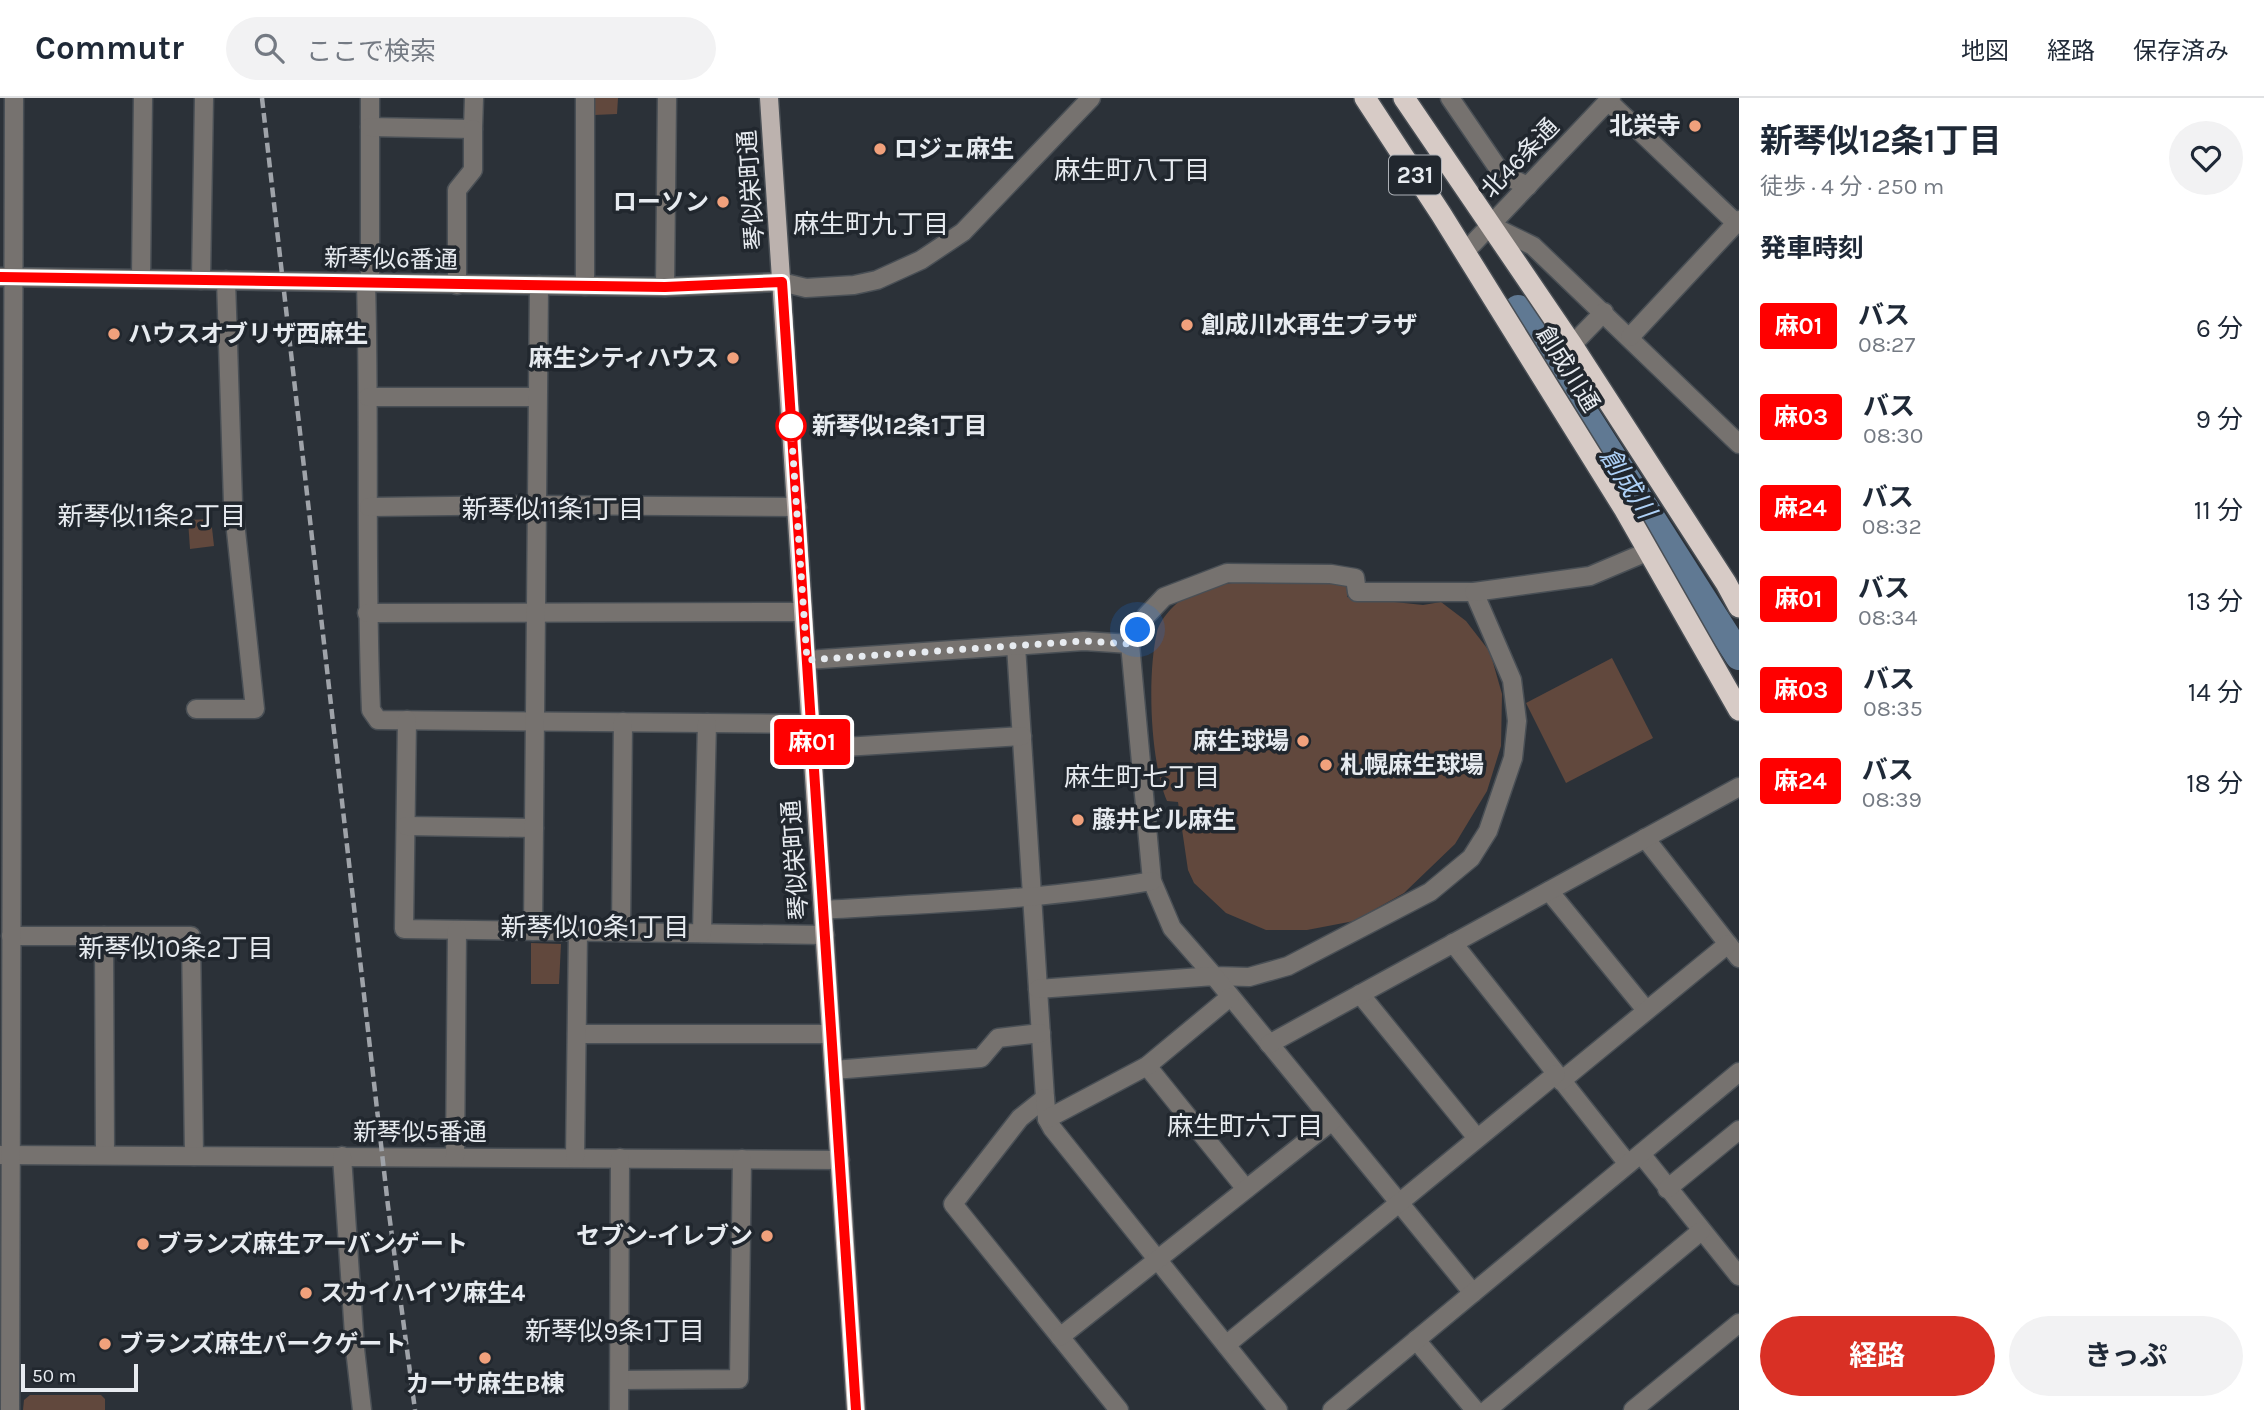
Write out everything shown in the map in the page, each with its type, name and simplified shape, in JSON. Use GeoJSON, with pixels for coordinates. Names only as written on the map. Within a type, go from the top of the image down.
{"type":"FeatureCollection","features":[{"type":"Feature","properties":{"kind":"highway","name":"創成川通"},"geometry":{"type":"LineString","coordinates":[[1364,98],[1465,252],[1649,551],[1739,710]]}},
{"type":"Feature","properties":{"kind":"highway","name":"創成川通"},"geometry":{"type":"LineString","coordinates":[[1404,98],[1572,345],[1739,607]]}},
{"type":"Feature","properties":{"kind":"main road","name":"琴似栄町通"},"geometry":{"type":"LineString","coordinates":[[769,98],[856,1410]]}},
{"type":"Feature","properties":{"kind":"street"},"geometry":{"type":"LineString","coordinates":[[10,1410],[5,1375],[6,277],[14,98]]}},
{"type":"Feature","properties":{"kind":"street"},"geometry":{"type":"LineString","coordinates":[[141,279],[143,98]]}},
{"type":"Feature","properties":{"kind":"street"},"geometry":{"type":"LineString","coordinates":[[201,280],[204,98]]}},
{"type":"Feature","properties":{"kind":"street"},"geometry":{"type":"LineString","coordinates":[[370,98],[367,613],[371,710],[378,720],[811,724]]}},
{"type":"Feature","properties":{"kind":"street"},"geometry":{"type":"LineString","coordinates":[[457,285],[457,190],[473,170],[474,98]]}},
{"type":"Feature","properties":{"kind":"street"},"geometry":{"type":"LineString","coordinates":[[584,286],[585,98]]}},
{"type":"Feature","properties":{"kind":"street"},"geometry":{"type":"LineString","coordinates":[[665,287],[667,98]]}},
{"type":"Feature","properties":{"kind":"street","name":"新琴似6番通"},"geometry":{"type":"LineString","coordinates":[[6,277],[665,287],[782,282],[806,288],[854,285],[877,280],[922,260],[963,232],[1091,98]]}},
{"type":"Feature","properties":{"kind":"street"},"geometry":{"type":"LineString","coordinates":[[1450,98],[1502,174],[1528,186]]}},
{"type":"Feature","properties":{"kind":"street"},"geometry":{"type":"LineString","coordinates":[[1609,99],[1737,222],[1630,337]]}},
{"type":"Feature","properties":{"kind":"street","name":"北46条通"},"geometry":{"type":"LineString","coordinates":[[1465,252],[1609,99]]}},
{"type":"Feature","properties":{"kind":"street"},"geometry":{"type":"LineString","coordinates":[[370,127],[473,129]]}},
{"type":"Feature","properties":{"kind":"street"},"geometry":{"type":"LineString","coordinates":[[1490,225],[1533,246],[1739,444]]}},
{"type":"Feature","properties":{"kind":"street"},"geometry":{"type":"LineString","coordinates":[[196,709],[255,709],[233,503],[226,281]]}},
{"type":"Feature","properties":{"kind":"street"},"geometry":{"type":"LineString","coordinates":[[533,931],[539,285]]}},
{"type":"Feature","properties":{"kind":"street"},"geometry":{"type":"LineString","coordinates":[[1572,345],[1604,312]]}},
{"type":"Feature","properties":{"kind":"street"},"geometry":{"type":"LineString","coordinates":[[368,397],[537,397]]}},
{"type":"Feature","properties":{"kind":"street"},"geometry":{"type":"LineString","coordinates":[[369,507],[536,505],[797,508]]}},
{"type":"Feature","properties":{"kind":"street"},"geometry":{"type":"LineString","coordinates":[[1473,1293],[1172,928],[1152,881],[1130,644],[1146,615],[1164,597],[1227,573],[1331,574],[1355,578],[1357,593],[1474,592],[1590,576],[1649,551]]}},
{"type":"Feature","properties":{"kind":"street"},"geometry":{"type":"LineString","coordinates":[[1038,989],[1214,976],[1249,977],[1288,966],[1430,892],[1471,858],[1488,831],[1497,807],[1513,758],[1517,720],[1512,680],[1474,592]]}},
{"type":"Feature","properties":{"kind":"street"},"geometry":{"type":"LineString","coordinates":[[367,613],[803,612]]}},
{"type":"Feature","properties":{"kind":"street"},"geometry":{"type":"LineString","coordinates":[[807,660],[1084,641],[1130,644]]}},
{"type":"Feature","properties":{"kind":"street"},"geometry":{"type":"LineString","coordinates":[[1016,646],[1047,1119],[1278,1410]]}},
{"type":"Feature","properties":{"kind":"street"},"geometry":{"type":"LineString","coordinates":[[407,720],[404,929],[825,935]]}},
{"type":"Feature","properties":{"kind":"street"},"geometry":{"type":"LineString","coordinates":[[621,932],[623,722]]}},
{"type":"Feature","properties":{"kind":"street"},"geometry":{"type":"LineString","coordinates":[[702,933],[707,723]]}},
{"type":"Feature","properties":{"kind":"street"},"geometry":{"type":"LineString","coordinates":[[812,749],[1022,736]]}},
{"type":"Feature","properties":{"kind":"street"},"geometry":{"type":"LineString","coordinates":[[1269,1044],[1739,787]]}},
{"type":"Feature","properties":{"kind":"street"},"geometry":{"type":"LineString","coordinates":[[406,826],[534,828]]}},
{"type":"Feature","properties":{"kind":"street"},"geometry":{"type":"LineString","coordinates":[[1226,1345],[1477,1138],[1646,1010],[1733,951],[1644,838]]}},
{"type":"Feature","properties":{"kind":"street"},"geometry":{"type":"LineString","coordinates":[[823,910],[1034,897],[1152,881]]}},
{"type":"Feature","properties":{"kind":"street"},"geometry":{"type":"LineString","coordinates":[[1549,891],[1646,1010]]}},
{"type":"Feature","properties":{"kind":"street"},"geometry":{"type":"LineString","coordinates":[[455,1157],[457,930]]}},
{"type":"Feature","properties":{"kind":"street"},"geometry":{"type":"LineString","coordinates":[[575,1157],[578,932]]}},
{"type":"Feature","properties":{"kind":"street"},"geometry":{"type":"LineString","coordinates":[[104,936],[105,1155]]}},
{"type":"Feature","properties":{"kind":"street"},"geometry":{"type":"LineString","coordinates":[[7,938],[191,936],[194,1156]]}},
{"type":"Feature","properties":{"kind":"street"},"geometry":{"type":"LineString","coordinates":[[1453,943],[1558,1078],[1634,1159],[1667,1188],[1739,1276]]}},
{"type":"Feature","properties":{"kind":"street"},"geometry":{"type":"LineString","coordinates":[[1360,994],[1477,1138]]}},
{"type":"Feature","properties":{"kind":"street"},"geometry":{"type":"LineString","coordinates":[[1047,1119],[1147,1066],[1230,997]]}},
{"type":"Feature","properties":{"kind":"street"},"geometry":{"type":"LineString","coordinates":[[834,1070],[981,1058],[998,1038],[1041,1033]]}},
{"type":"Feature","properties":{"kind":"street"},"geometry":{"type":"LineString","coordinates":[[576,1034],[831,1034]]}},
{"type":"Feature","properties":{"kind":"street"},"geometry":{"type":"LineString","coordinates":[[1147,1066],[1246,1189]]}},
{"type":"Feature","properties":{"kind":"street"},"geometry":{"type":"LineString","coordinates":[[1332,1410],[1739,1072]]}},
{"type":"Feature","properties":{"kind":"street"},"geometry":{"type":"LineString","coordinates":[[1045,1098],[1020,1118],[953,1204],[1119,1410]]}},
{"type":"Feature","properties":{"kind":"street"},"geometry":{"type":"LineString","coordinates":[[1060,1337],[1332,1121]]}},
{"type":"Feature","properties":{"kind":"street"},"geometry":{"type":"LineString","coordinates":[[1667,1188],[1739,1130]]}},
{"type":"Feature","properties":{"kind":"street","name":"新琴似5番通"},"geometry":{"type":"LineString","coordinates":[[6,1155],[840,1160]]}},
{"type":"Feature","properties":{"kind":"street"},"geometry":{"type":"LineString","coordinates":[[342,1156],[355,1349],[362,1410]]}},
{"type":"Feature","properties":{"kind":"street"},"geometry":{"type":"LineString","coordinates":[[619,1410],[620,1158]]}},
{"type":"Feature","properties":{"kind":"street"},"geometry":{"type":"LineString","coordinates":[[620,1380],[739,1379],[742,1159]]}},
{"type":"Feature","properties":{"kind":"street"},"geometry":{"type":"LineString","coordinates":[[1487,1410],[1701,1231]]}},
{"type":"Feature","properties":{"kind":"street"},"geometry":{"type":"LineString","coordinates":[[1633,1410],[1739,1323]]}},
{"type":"Feature","properties":{"kind":"street"},"geometry":{"type":"LineString","coordinates":[[1416,1340],[1475,1410]]}},
{"type":"Feature","properties":{"kind":"shaded area"},"geometry":{"type":"Polygon","coordinates":[[[594,98],[618,98],[617,114],[594,115],[594,98]]]}},
{"type":"Feature","properties":{"kind":"shaded area"},"geometry":{"type":"Polygon","coordinates":[[[211,519],[214,546],[190,549],[188,520],[211,519]]]}},
{"type":"Feature","properties":{"kind":"shaded area","name":"札幌麻生球場"},"geometry":{"type":"Polygon","coordinates":[[[1302,578],[1349,583],[1347,597],[1423,605],[1441,602],[1466,621],[1490,652],[1502,694],[1501,746],[1487,791],[1455,844],[1404,893],[1354,921],[1307,930],[1266,930],[1226,913],[1194,883],[1188,870],[1178,802],[1167,801],[1157,764],[1151,694],[1154,650],[1161,622],[1173,607],[1199,590],[1228,584],[1302,578]]]}},
{"type":"Feature","properties":{"kind":"shaded area"},"geometry":{"type":"Polygon","coordinates":[[[1612,658],[1653,738],[1566,783],[1526,703],[1612,658]]]}},
{"type":"Feature","properties":{"kind":"shaded area"},"geometry":{"type":"Polygon","coordinates":[[[531,943],[561,944],[559,984],[531,984],[531,943]]]}},
{"type":"Feature","properties":{"kind":"shaded area"},"geometry":{"type":"Polygon","coordinates":[[[30,1395],[101,1395],[105,1399],[105,1410],[23,1410],[24,1400],[30,1395]]]}},
{"type":"Feature","properties":{"kind":"waterway","name":"創成川"},"geometry":{"type":"LineString","coordinates":[[1518,309],[1739,656]]}},
{"type":"Feature","properties":{"kind":"railway"},"geometry":{"type":"LineString","coordinates":[[262,98],[388,1206],[415,1410]]}},
{"type":"Feature","properties":{"kind":"bus line","name":"麻01"},"geometry":{"type":"LineString","coordinates":[[0,277],[665,287],[782,282],[856,1410]]}},
{"type":"Feature","properties":{"kind":"place","name":"北栄寺"},"geometry":{"type":"Point","coordinates":[1695,126]}},
{"type":"Feature","properties":{"kind":"place","name":"ロジェ麻生"},"geometry":{"type":"Point","coordinates":[880,149]}},
{"type":"Feature","properties":{"kind":"place","name":"ローソン"},"geometry":{"type":"Point","coordinates":[723,202]}},
{"type":"Feature","properties":{"kind":"place","name":"創成川水再生プラザ"},"geometry":{"type":"Point","coordinates":[1187,325]}},
{"type":"Feature","properties":{"kind":"place","name":"ハウスオブリザ西麻生"},"geometry":{"type":"Point","coordinates":[114,334]}},
{"type":"Feature","properties":{"kind":"place","name":"麻生シティハウス"},"geometry":{"type":"Point","coordinates":[733,358]}},
{"type":"Feature","properties":{"kind":"place","name":"新琴似12条1丁目"},"geometry":{"type":"Point","coordinates":[791,426]}},
{"type":"Feature","properties":{"kind":"place","name":"麻生球場"},"geometry":{"type":"Point","coordinates":[1303,741]}},
{"type":"Feature","properties":{"kind":"place","name":"札幌麻生球場"},"geometry":{"type":"Point","coordinates":[1326,765]}},
{"type":"Feature","properties":{"kind":"place","name":"藤井ビル麻生"},"geometry":{"type":"Point","coordinates":[1078,820]}},
{"type":"Feature","properties":{"kind":"place","name":"セブン-イレブン"},"geometry":{"type":"Point","coordinates":[767,1236]}},
{"type":"Feature","properties":{"kind":"place","name":"ブランズ麻生アーバンゲート"},"geometry":{"type":"Point","coordinates":[143,1244]}},
{"type":"Feature","properties":{"kind":"place","name":"スカイハイツ麻生4"},"geometry":{"type":"Point","coordinates":[306,1293]}},
{"type":"Feature","properties":{"kind":"place","name":"ブランズ麻生パークゲート"},"geometry":{"type":"Point","coordinates":[105,1344]}},
{"type":"Feature","properties":{"kind":"place","name":"カーサ麻生B棟"},"geometry":{"type":"Point","coordinates":[485,1358]}},
{"type":"Feature","properties":{"kind":"district","name":"麻生町八丁目"},"geometry":{"type":"Point","coordinates":[1132,170]}},
{"type":"Feature","properties":{"kind":"district","name":"麻生町九丁目"},"geometry":{"type":"Point","coordinates":[871,224]}},
{"type":"Feature","properties":{"kind":"district","name":"新琴似11条1丁目"},"geometry":{"type":"Point","coordinates":[553,509]}},
{"type":"Feature","properties":{"kind":"district","name":"新琴似11条2丁目"},"geometry":{"type":"Point","coordinates":[152,516]}},
{"type":"Feature","properties":{"kind":"district","name":"麻生町七丁目"},"geometry":{"type":"Point","coordinates":[1142,777]}},
{"type":"Feature","properties":{"kind":"district","name":"新琴似10条1丁目"},"geometry":{"type":"Point","coordinates":[595,927]}},
{"type":"Feature","properties":{"kind":"district","name":"新琴似10条2丁目"},"geometry":{"type":"Point","coordinates":[176,948]}},
{"type":"Feature","properties":{"kind":"district","name":"麻生町六丁目"},"geometry":{"type":"Point","coordinates":[1245,1126]}},
{"type":"Feature","properties":{"kind":"district","name":"新琴似9条1丁目"},"geometry":{"type":"Point","coordinates":[615,1331]}},
{"type":"Feature","properties":{"kind":"route"},"geometry":{"type":"LineString","coordinates":[[791,426],[807,660],[1084,641],[1130,644],[1138,630]]}}]}
